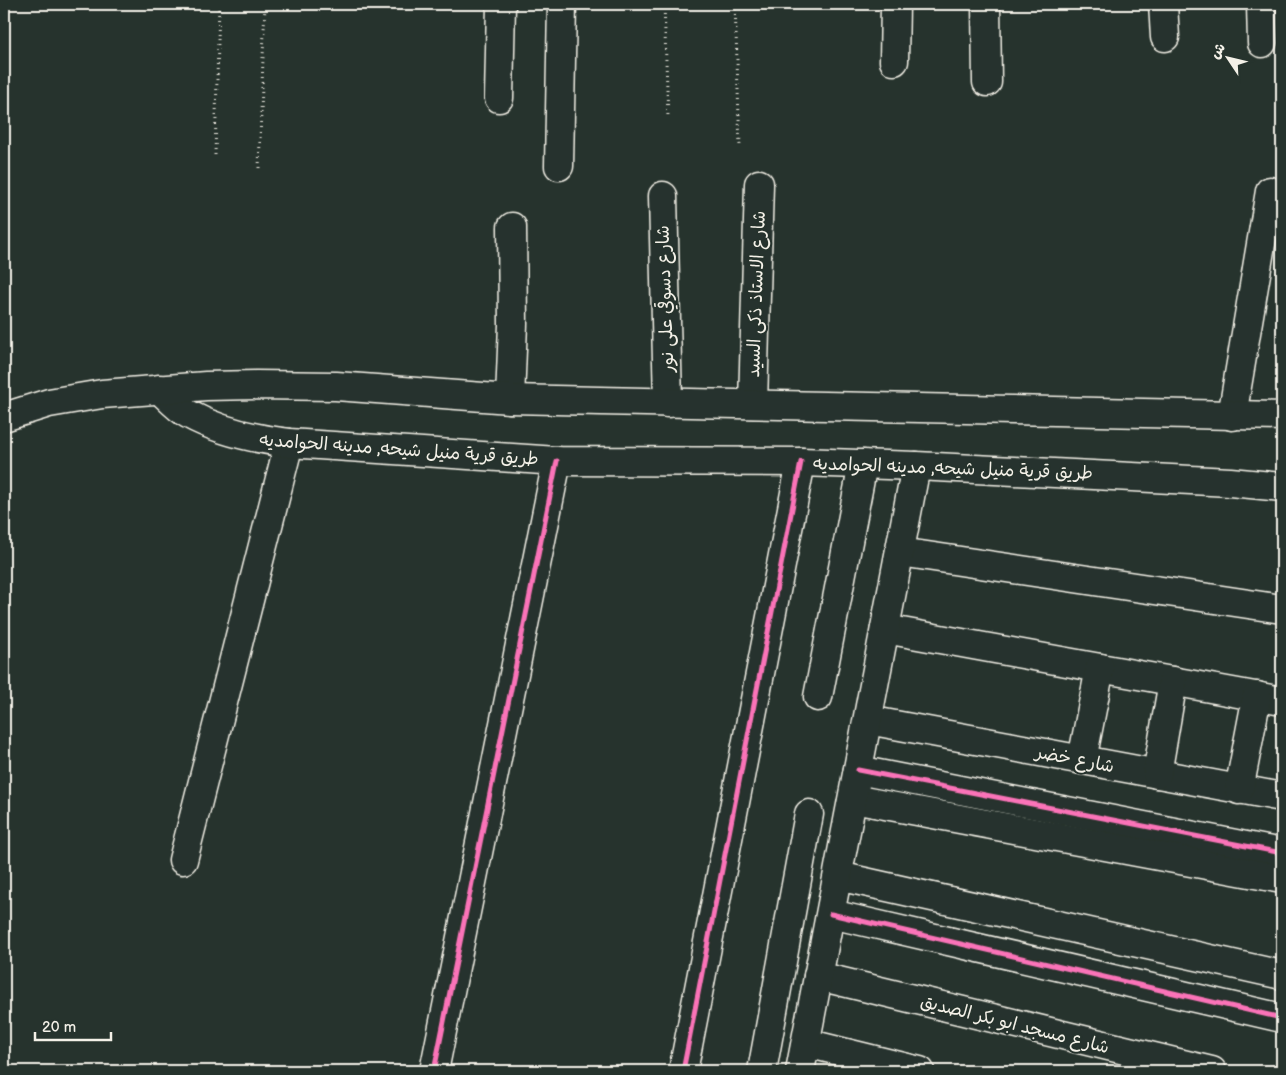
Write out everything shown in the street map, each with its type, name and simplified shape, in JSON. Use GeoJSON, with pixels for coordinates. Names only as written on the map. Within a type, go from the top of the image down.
{"type":"FeatureCollection","features":[{"type":"Feature","properties":{"kind":"street"},"geometry":{"type":"LineString","coordinates":[[499,98],[501,4]]}},
{"type":"Feature","properties":{"kind":"street"},"geometry":{"type":"LineString","coordinates":[[559,166],[562,4]]}},
{"type":"Feature","properties":{"kind":"street"},"geometry":{"type":"LineString","coordinates":[[894,61],[895,4]]}},
{"type":"Feature","properties":{"kind":"street"},"geometry":{"type":"LineString","coordinates":[[986,4],[987,82]]}},
{"type":"Feature","properties":{"kind":"street"},"geometry":{"type":"LineString","coordinates":[[1163,4],[1165,37]]}},
{"type":"Feature","properties":{"kind":"street"},"geometry":{"type":"LineString","coordinates":[[1261,4],[1262,43]]}},
{"type":"Feature","properties":{"kind":"street","name":"شارع الاستاذ ذكى السيد"},"geometry":{"type":"LineString","coordinates":[[753,404],[759,184]]}},
{"type":"Feature","properties":{"kind":"street"},"geometry":{"type":"LineString","coordinates":[[1232,416],[1270,191]]}},
{"type":"Feature","properties":{"kind":"street","name":"شارع دسوقي على نور"},"geometry":{"type":"LineString","coordinates":[[663,196],[668,402]]}},
{"type":"Feature","properties":{"kind":"street"},"geometry":{"type":"LineString","coordinates":[[510,399],[513,324],[512,227]]}},
{"type":"Feature","properties":{"kind":"street"},"geometry":{"type":"LineString","coordinates":[[4,416],[49,403],[102,394],[206,386],[336,386],[510,399],[1282,416]]}},
{"type":"Feature","properties":{"kind":"street","name":"طريق قرية منيل شيحه, مدينه الحوامديه"},"geometry":{"type":"LineString","coordinates":[[158,389],[187,414],[218,427],[255,439],[289,443],[557,461],[863,464],[1230,482],[1282,487]]}},
{"type":"Feature","properties":{"kind":"street"},"geometry":{"type":"LineString","coordinates":[[183,860],[289,443]]}},
{"type":"Feature","properties":{"kind":"street"},"geometry":{"type":"LineString","coordinates":[[434,1071],[557,461]]}},
{"type":"Feature","properties":{"kind":"street"},"geometry":{"type":"LineString","coordinates":[[683,1071],[800,462]]}},
{"type":"Feature","properties":{"kind":"street"},"geometry":{"type":"LineString","coordinates":[[818,697],[863,464]]}},
{"type":"Feature","properties":{"kind":"street"},"geometry":{"type":"LineString","coordinates":[[800,1071],[916,466]]}},
{"type":"Feature","properties":{"kind":"street"},"geometry":{"type":"LineString","coordinates":[[900,552],[1282,609]]}},
{"type":"Feature","properties":{"kind":"street"},"geometry":{"type":"LineString","coordinates":[[885,629],[1269,699],[1240,790]]}},
{"type":"Feature","properties":{"kind":"street"},"geometry":{"type":"LineString","coordinates":[[1082,760],[1100,668]]}},
{"type":"Feature","properties":{"kind":"street"},"geometry":{"type":"LineString","coordinates":[[1157,774],[1173,681]]}},
{"type":"Feature","properties":{"kind":"street","name":"شارع خضر"},"geometry":{"type":"LineString","coordinates":[[868,720],[1282,798]]}},
{"type":"Feature","properties":{"kind":"street"},"geometry":{"type":"LineString","coordinates":[[858,770],[1282,853]]}},
{"type":"Feature","properties":{"kind":"street"},"geometry":{"type":"LineString","coordinates":[[853,799],[1282,880]]}},
{"type":"Feature","properties":{"kind":"street"},"geometry":{"type":"LineString","coordinates":[[762,1071],[809,814]]}},
{"type":"Feature","properties":{"kind":"street"},"geometry":{"type":"LineString","coordinates":[[838,876],[1282,975]]}},
{"type":"Feature","properties":{"kind":"street"},"geometry":{"type":"LineString","coordinates":[[830,914],[1282,1018]]}},
{"type":"Feature","properties":{"kind":"street","name":"شارع مسجد ابو بكر الصديق"},"geometry":{"type":"LineString","coordinates":[[818,976],[1212,1071]]}},
{"type":"Feature","properties":{"kind":"street"},"geometry":{"type":"LineString","coordinates":[[806,1043],[920,1071]]}},
{"type":"Feature","properties":{"kind":"path"},"geometry":{"type":"LineString","coordinates":[[215,154],[219,4]]}},
{"type":"Feature","properties":{"kind":"path"},"geometry":{"type":"LineString","coordinates":[[259,168],[264,4]]}},
{"type":"Feature","properties":{"kind":"path"},"geometry":{"type":"LineString","coordinates":[[664,4],[668,117]]}},
{"type":"Feature","properties":{"kind":"path"},"geometry":{"type":"LineString","coordinates":[[735,4],[740,146]]}},
{"type":"Feature","properties":{"kind":"cycle path"},"geometry":{"type":"LineString","coordinates":[[434,1071],[557,461]]}},
{"type":"Feature","properties":{"kind":"cycle path"},"geometry":{"type":"LineString","coordinates":[[683,1071],[801,462]]}},
{"type":"Feature","properties":{"kind":"cycle path"},"geometry":{"type":"LineString","coordinates":[[858,770],[1282,853]]}},
{"type":"Feature","properties":{"kind":"cycle path"},"geometry":{"type":"LineString","coordinates":[[831,914],[1282,1018]]}}]}
